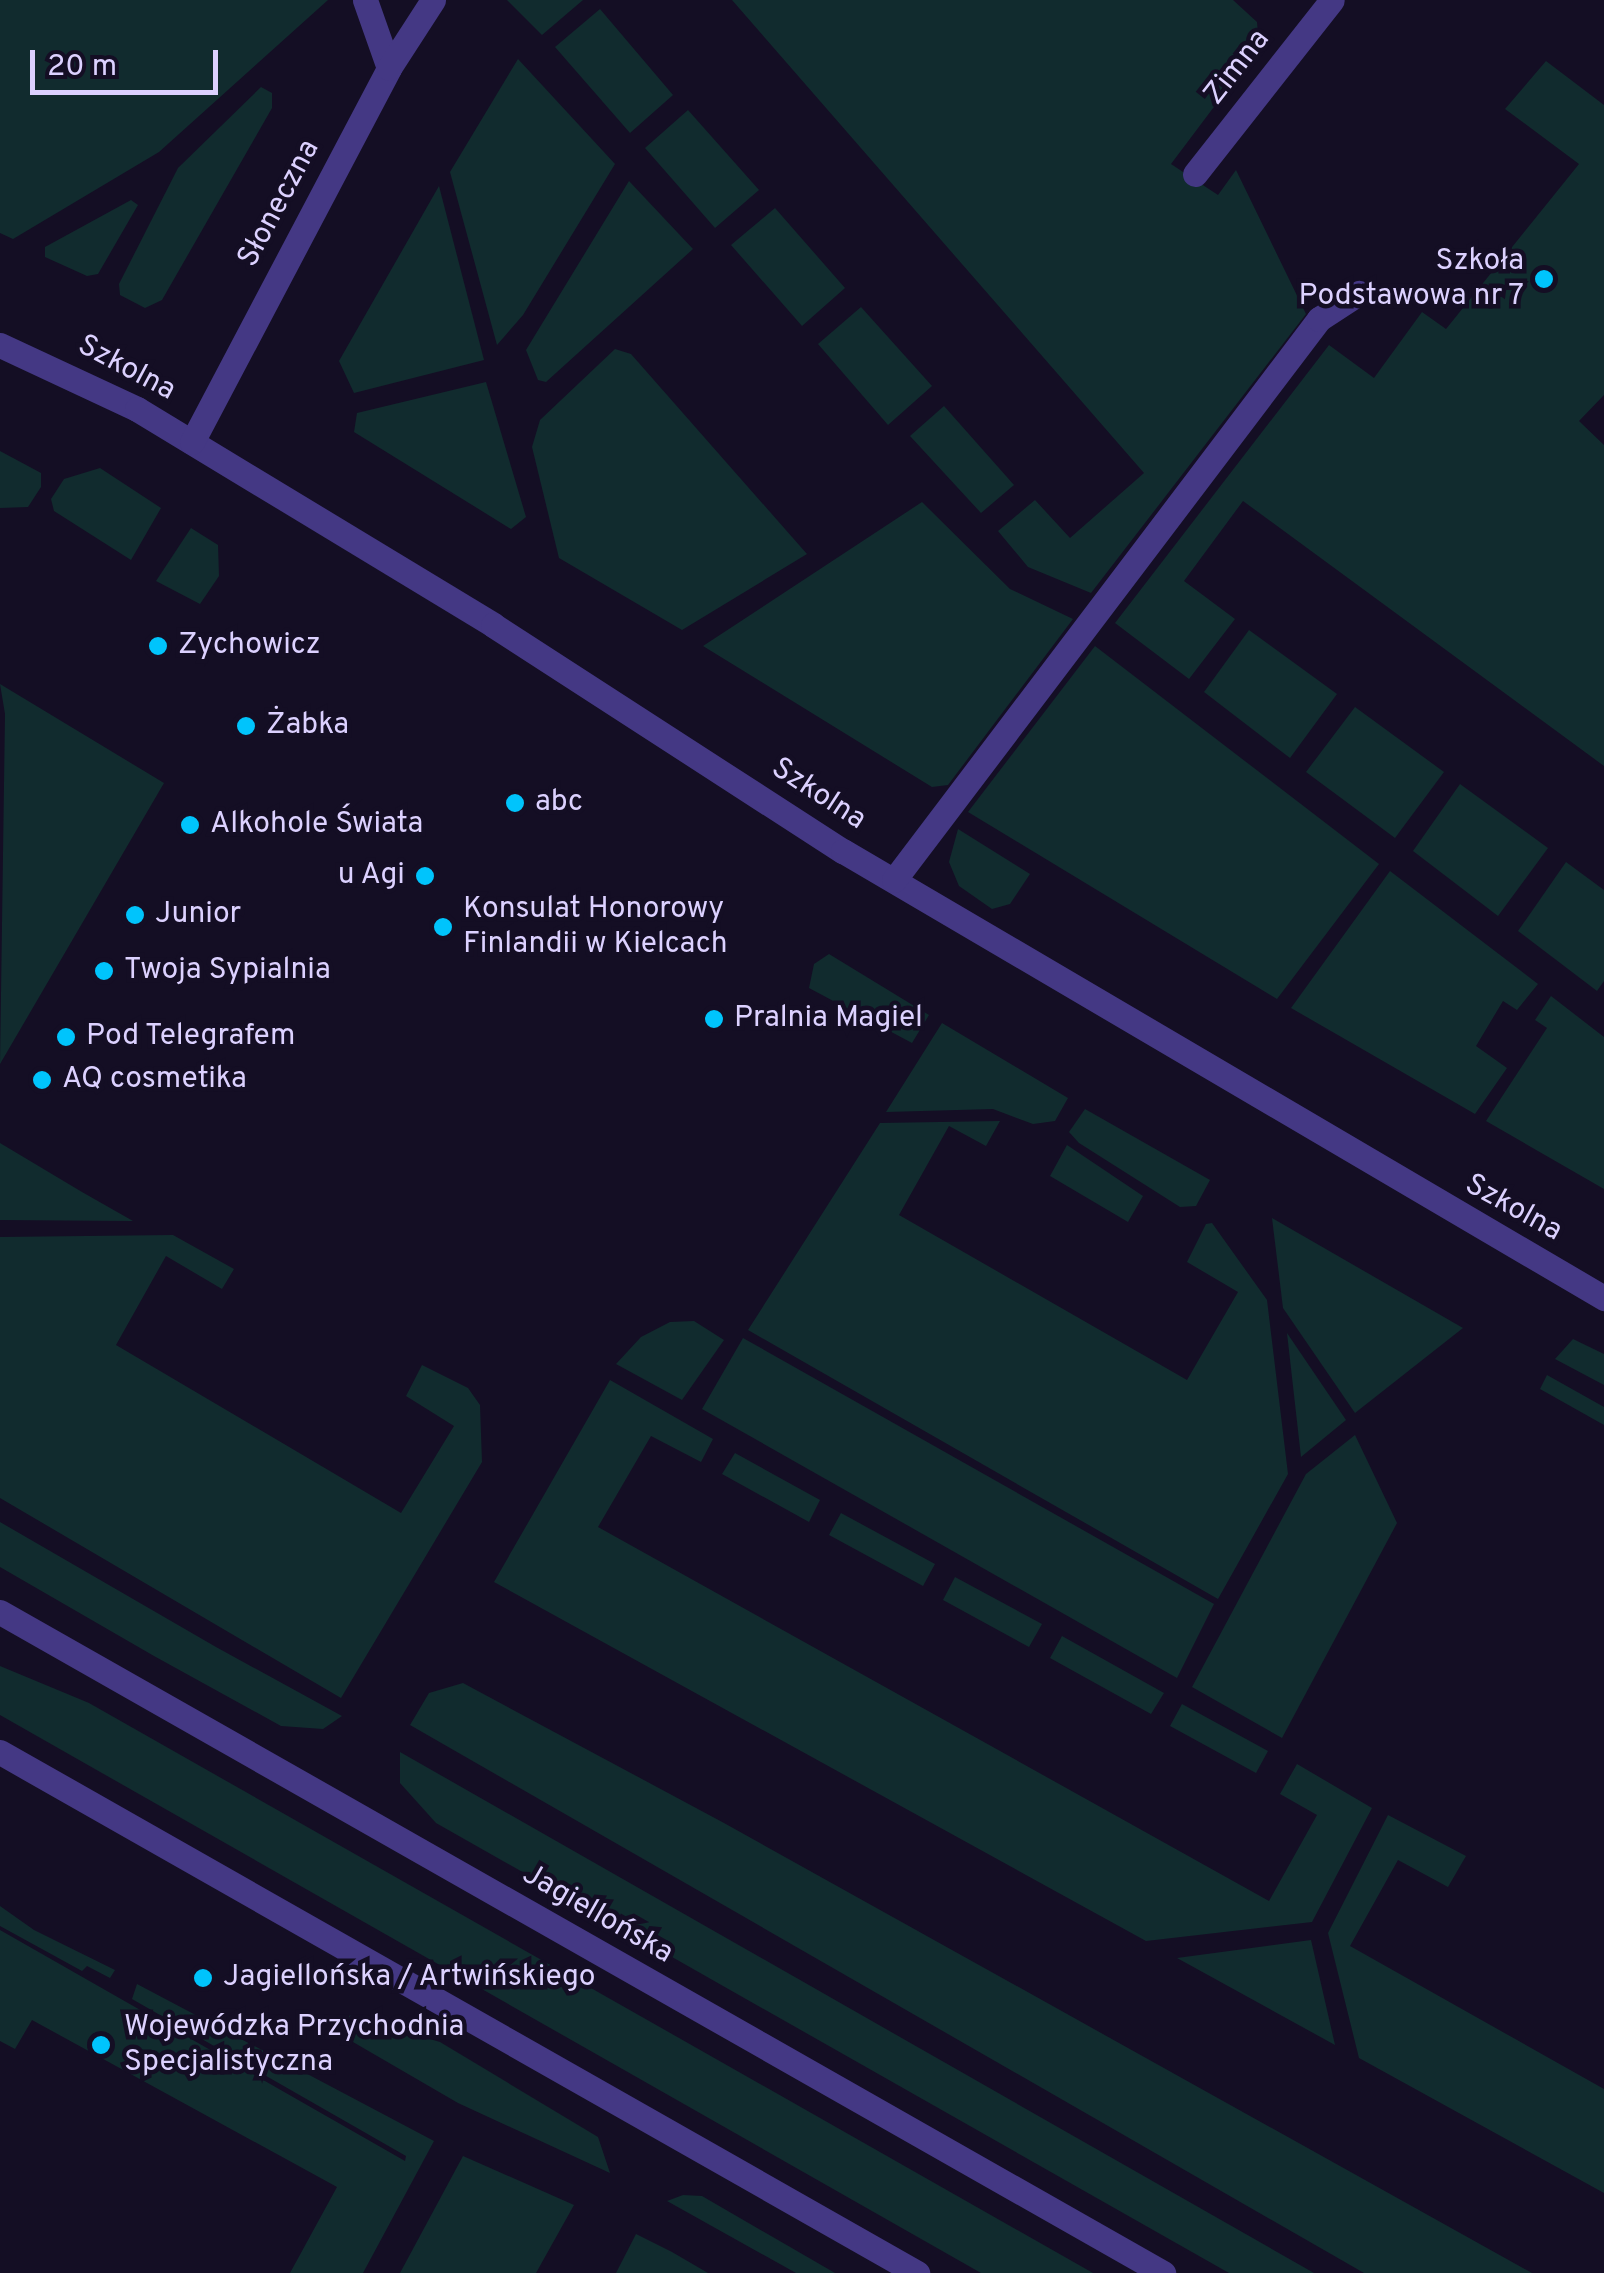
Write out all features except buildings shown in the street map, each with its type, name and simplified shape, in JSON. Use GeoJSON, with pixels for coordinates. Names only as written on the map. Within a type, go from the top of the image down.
{"type":"FeatureCollection","features":[{"type":"Feature","properties":{"kind":"street"},"geometry":{"type":"LineString","coordinates":[[365,0],[389,68]]}},
{"type":"Feature","properties":{"kind":"street","name":"Słoneczna"},"geometry":{"type":"LineString","coordinates":[[192,442],[389,68],[433,0]]}},
{"type":"Feature","properties":{"kind":"street","name":"Zimna"},"geometry":{"type":"LineString","coordinates":[[1195,174],[1332,0]]}},
{"type":"Feature","properties":{"kind":"street"},"geometry":{"type":"LineString","coordinates":[[894,880],[1318,318],[1359,293]]}},
{"type":"Feature","properties":{"kind":"street","name":"Szkolna"},"geometry":{"type":"LineString","coordinates":[[0,345],[64,372],[192,442],[894,880],[1604,1298]]}},
{"type":"Feature","properties":{"kind":"street","name":"Jagiellońska"},"geometry":{"type":"LineString","coordinates":[[0,1612],[1163,2273]]}},
{"type":"Feature","properties":{"kind":"street"},"geometry":{"type":"LineString","coordinates":[[0,1752],[917,2273]]}},
{"type":"Feature","properties":{"kind":"green space"},"geometry":{"type":"Polygon","coordinates":[[[0,0],[328,0],[159,152],[13,239],[0,233],[0,0]]]}},
{"type":"Feature","properties":{"kind":"green space"},"geometry":{"type":"Polygon","coordinates":[[[507,0],[583,0],[542,35],[507,0]]]}},
{"type":"Feature","properties":{"kind":"green space"},"geometry":{"type":"Polygon","coordinates":[[[732,0],[1233,0],[1257,22],[1259,47],[1171,164],[1218,195],[1236,170],[1306,314],[1091,593],[1028,567],[998,531],[1035,500],[1070,538],[1144,473],[732,0]]]}},
{"type":"Feature","properties":{"kind":"green space"},"geometry":{"type":"Polygon","coordinates":[[[600,9],[673,95],[630,133],[555,47],[600,9]]]}},
{"type":"Feature","properties":{"kind":"green space"},"geometry":{"type":"Polygon","coordinates":[[[518,59],[615,164],[523,315],[497,345],[450,172],[518,59]]]}},
{"type":"Feature","properties":{"kind":"green space"},"geometry":{"type":"Polygon","coordinates":[[[1546,61],[1604,105],[1604,395],[1579,421],[1604,445],[1604,766],[1243,501],[1184,581],[1235,619],[1189,679],[1115,623],[1329,345],[1374,378],[1422,312],[1446,329],[1579,164],[1505,109],[1546,61]]]}},
{"type":"Feature","properties":{"kind":"green space"},"geometry":{"type":"Polygon","coordinates":[[[261,87],[272,93],[272,108],[162,300],[145,308],[120,295],[119,284],[178,168],[261,87]]]}},
{"type":"Feature","properties":{"kind":"green space"},"geometry":{"type":"Polygon","coordinates":[[[688,110],[759,190],[715,228],[645,148],[688,110]]]}},
{"type":"Feature","properties":{"kind":"green space"},"geometry":{"type":"Polygon","coordinates":[[[629,181],[693,249],[546,382],[538,380],[526,350],[629,181]]]}},
{"type":"Feature","properties":{"kind":"green space"},"geometry":{"type":"Polygon","coordinates":[[[439,186],[484,360],[354,393],[339,361],[439,186]]]}},
{"type":"Feature","properties":{"kind":"green space"},"geometry":{"type":"Polygon","coordinates":[[[131,200],[138,205],[98,274],[87,276],[45,257],[45,247],[131,200]]]}},
{"type":"Feature","properties":{"kind":"green space"},"geometry":{"type":"Polygon","coordinates":[[[775,208],[845,288],[802,326],[731,245],[775,208]]]}},
{"type":"Feature","properties":{"kind":"green space"},"geometry":{"type":"Polygon","coordinates":[[[861,307],[932,386],[888,425],[818,344],[861,307]]]}},
{"type":"Feature","properties":{"kind":"green space"},"geometry":{"type":"Polygon","coordinates":[[[615,349],[631,354],[807,554],[682,630],[559,558],[532,447],[540,420],[615,349]]]}},
{"type":"Feature","properties":{"kind":"green space"},"geometry":{"type":"Polygon","coordinates":[[[486,382],[526,517],[511,529],[354,432],[357,413],[486,382]]]}},
{"type":"Feature","properties":{"kind":"green space"},"geometry":{"type":"Polygon","coordinates":[[[944,406],[1014,485],[981,513],[910,436],[944,406]]]}},
{"type":"Feature","properties":{"kind":"green space"},"geometry":{"type":"Polygon","coordinates":[[[0,451],[41,473],[41,487],[28,507],[0,508],[0,451]]]}},
{"type":"Feature","properties":{"kind":"green space"},"geometry":{"type":"Polygon","coordinates":[[[100,468],[161,508],[131,560],[54,511],[51,499],[64,479],[100,468]]]}},
{"type":"Feature","properties":{"kind":"green space"},"geometry":{"type":"Polygon","coordinates":[[[922,502],[1010,589],[1073,619],[948,785],[932,787],[703,646],[922,502]]]}},
{"type":"Feature","properties":{"kind":"green space"},"geometry":{"type":"Polygon","coordinates":[[[191,528],[218,545],[219,576],[200,604],[156,581],[191,528]]]}},
{"type":"Feature","properties":{"kind":"green space"},"geometry":{"type":"Polygon","coordinates":[[[1249,630],[1337,694],[1290,758],[1204,692],[1249,630]]]}},
{"type":"Feature","properties":{"kind":"green space"},"geometry":{"type":"Polygon","coordinates":[[[1095,646],[1379,864],[1277,999],[968,812],[1095,646]]]}},
{"type":"Feature","properties":{"kind":"green space"},"geometry":{"type":"Polygon","coordinates":[[[0,684],[164,783],[0,1064],[5,714],[0,684]]]}},
{"type":"Feature","properties":{"kind":"green space"},"geometry":{"type":"Polygon","coordinates":[[[1355,707],[1444,772],[1395,838],[1306,772],[1355,707]]]}},
{"type":"Feature","properties":{"kind":"green space"},"geometry":{"type":"Polygon","coordinates":[[[1460,784],[1548,848],[1498,916],[1413,851],[1460,784]]]}},
{"type":"Feature","properties":{"kind":"green space"},"geometry":{"type":"Polygon","coordinates":[[[958,829],[1030,874],[1010,904],[992,909],[959,886],[949,862],[958,829]]]}},
{"type":"Feature","properties":{"kind":"green space"},"geometry":{"type":"Polygon","coordinates":[[[1566,862],[1604,890],[1604,981],[1597,991],[1518,931],[1566,862]]]}},
{"type":"Feature","properties":{"kind":"green space"},"geometry":{"type":"Polygon","coordinates":[[[1390,871],[1538,984],[1517,1010],[1503,1001],[1476,1046],[1507,1068],[1475,1114],[1291,1008],[1390,871]]]}},
{"type":"Feature","properties":{"kind":"green space"},"geometry":{"type":"Polygon","coordinates":[[[829,954],[929,1015],[912,1043],[809,988],[814,964],[829,954]]]}},
{"type":"Feature","properties":{"kind":"green space"},"geometry":{"type":"Polygon","coordinates":[[[1551,996],[1604,1037],[1604,1189],[1486,1121],[1547,1028],[1535,1020],[1551,996]]]}},
{"type":"Feature","properties":{"kind":"green space"},"geometry":{"type":"Polygon","coordinates":[[[942,1023],[1068,1098],[1055,1121],[1033,1124],[993,1109],[886,1112],[942,1023]]]}},
{"type":"Feature","properties":{"kind":"green space"},"geometry":{"type":"Polygon","coordinates":[[[1085,1109],[1210,1180],[1196,1206],[1180,1207],[1079,1143],[1069,1132],[1085,1109]]]}},
{"type":"Feature","properties":{"kind":"green space"},"geometry":{"type":"Polygon","coordinates":[[[1000,1121],[986,1146],[949,1126],[899,1215],[1187,1380],[1238,1292],[1187,1262],[1206,1224],[1212,1223],[1267,1300],[1288,1474],[1218,1599],[748,1330],[880,1123],[1000,1121]]]}},
{"type":"Feature","properties":{"kind":"green space"},"geometry":{"type":"Polygon","coordinates":[[[0,1143],[82,1192],[133,1221],[0,1220],[0,1143]]]}},
{"type":"Feature","properties":{"kind":"green space"},"geometry":{"type":"Polygon","coordinates":[[[1067,1145],[1143,1196],[1128,1222],[1050,1176],[1067,1145]]]}},
{"type":"Feature","properties":{"kind":"green space"},"geometry":{"type":"Polygon","coordinates":[[[1272,1218],[1463,1328],[1355,1413],[1283,1308],[1272,1218]]]}},
{"type":"Feature","properties":{"kind":"green space"},"geometry":{"type":"Polygon","coordinates":[[[173,1235],[234,1269],[222,1289],[166,1256],[116,1345],[401,1513],[454,1426],[406,1396],[422,1365],[468,1388],[480,1405],[482,1462],[341,1698],[0,1498],[0,1237],[173,1235]]]}},
{"type":"Feature","properties":{"kind":"green space"},"geometry":{"type":"Polygon","coordinates":[[[694,1321],[724,1340],[682,1400],[616,1364],[641,1337],[670,1322],[694,1321]]]}},
{"type":"Feature","properties":{"kind":"green space"},"geometry":{"type":"Polygon","coordinates":[[[1287,1333],[1346,1420],[1301,1457],[1287,1333]]]}},
{"type":"Feature","properties":{"kind":"green space"},"geometry":{"type":"Polygon","coordinates":[[[743,1338],[1214,1604],[1177,1678],[702,1409],[743,1338]]]}},
{"type":"Feature","properties":{"kind":"green space"},"geometry":{"type":"Polygon","coordinates":[[[1573,1339],[1604,1354],[1604,1385],[1555,1359],[1573,1339]]]}},
{"type":"Feature","properties":{"kind":"green space"},"geometry":{"type":"Polygon","coordinates":[[[1547,1375],[1604,1407],[1604,1425],[1540,1389],[1547,1375]]]}},
{"type":"Feature","properties":{"kind":"green space"},"geometry":{"type":"Polygon","coordinates":[[[610,1380],[713,1439],[701,1462],[651,1436],[598,1527],[1269,1901],[1317,1815],[1280,1794],[1297,1764],[1372,1808],[1312,1922],[1146,1941],[494,1582],[610,1380]]]}},
{"type":"Feature","properties":{"kind":"green space"},"geometry":{"type":"Polygon","coordinates":[[[1355,1435],[1397,1523],[1282,1738],[1192,1687],[1306,1474],[1355,1435]]]}},
{"type":"Feature","properties":{"kind":"green space"},"geometry":{"type":"Polygon","coordinates":[[[735,1453],[820,1500],[809,1522],[722,1474],[735,1453]]]}},
{"type":"Feature","properties":{"kind":"green space"},"geometry":{"type":"Polygon","coordinates":[[[841,1513],[935,1564],[923,1586],[829,1535],[841,1513]]]}},
{"type":"Feature","properties":{"kind":"green space"},"geometry":{"type":"Polygon","coordinates":[[[0,1522],[342,1716],[323,1729],[281,1726],[154,1656],[0,1567],[0,1522]]]}},
{"type":"Feature","properties":{"kind":"green space"},"geometry":{"type":"Polygon","coordinates":[[[955,1577],[1042,1624],[1029,1647],[943,1600],[955,1577]]]}},
{"type":"Feature","properties":{"kind":"green space"},"geometry":{"type":"Polygon","coordinates":[[[1062,1636],[1164,1693],[1151,1714],[1050,1658],[1062,1636]]]}},
{"type":"Feature","properties":{"kind":"green space"},"geometry":{"type":"Polygon","coordinates":[[[0,1666],[89,1703],[1093,2273],[981,2273],[0,1715],[0,1666]]]}},
{"type":"Feature","properties":{"kind":"green space"},"geometry":{"type":"Polygon","coordinates":[[[463,1683],[724,1823],[1532,2273],[1364,2273],[410,1725],[429,1693],[463,1683]]]}},
{"type":"Feature","properties":{"kind":"green space"},"geometry":{"type":"Polygon","coordinates":[[[1182,1704],[1268,1751],[1256,1773],[1170,1726],[1182,1704]]]}},
{"type":"Feature","properties":{"kind":"green space"},"geometry":{"type":"Polygon","coordinates":[[[400,1752],[1314,2273],[1229,2273],[436,1823],[400,1783],[400,1752]]]}},
{"type":"Feature","properties":{"kind":"green space"},"geometry":{"type":"Polygon","coordinates":[[[1388,1815],[1466,1856],[1448,1887],[1398,1860],[1350,1946],[1604,2089],[1604,2193],[1359,2058],[1328,1933],[1388,1815]]]}},
{"type":"Feature","properties":{"kind":"green space"},"geometry":{"type":"Polygon","coordinates":[[[0,1906],[34,1930],[115,1970],[110,1978],[87,1966],[82,1971],[0,1926],[0,1906]]]}},
{"type":"Feature","properties":{"kind":"green space"},"geometry":{"type":"Polygon","coordinates":[[[0,1930],[405,2161],[406,2156],[132,1999],[137,1984],[434,2141],[363,2273],[290,2273],[337,2187],[32,2020],[15,2049],[0,2041],[0,1930]]]}},
{"type":"Feature","properties":{"kind":"green space"},"geometry":{"type":"Polygon","coordinates":[[[1311,1940],[1335,2045],[1177,1958],[1311,1940]]]}},
{"type":"Feature","properties":{"kind":"green space"},"geometry":{"type":"Polygon","coordinates":[[[350,2015],[440,2042],[598,2137],[610,2173],[458,2103],[353,2042],[339,2033],[350,2015]]]}},
{"type":"Feature","properties":{"kind":"green space"},"geometry":{"type":"Polygon","coordinates":[[[463,2156],[574,2205],[536,2273],[400,2273],[463,2156]]]}},
{"type":"Feature","properties":{"kind":"green space"},"geometry":{"type":"Polygon","coordinates":[[[683,2195],[702,2196],[835,2273],[796,2273],[667,2201],[683,2195]]]}},
{"type":"Feature","properties":{"kind":"green space"},"geometry":{"type":"Polygon","coordinates":[[[636,2234],[672,2252],[708,2273],[616,2273],[636,2234]]]}},
{"type":"Feature","properties":{"kind":"place","name":"Szkoła Podstawowa nr 7"},"geometry":{"type":"Point","coordinates":[1544,279]}},
{"type":"Feature","properties":{"kind":"place","name":"Zychowicz"},"geometry":{"type":"Point","coordinates":[158,646]}},
{"type":"Feature","properties":{"kind":"place","name":"Żabka"},"geometry":{"type":"Point","coordinates":[246,726]}},
{"type":"Feature","properties":{"kind":"place","name":"abc"},"geometry":{"type":"Point","coordinates":[515,803]}},
{"type":"Feature","properties":{"kind":"place","name":"Alkohole Świata"},"geometry":{"type":"Point","coordinates":[190,825]}},
{"type":"Feature","properties":{"kind":"place","name":"u Agi"},"geometry":{"type":"Point","coordinates":[425,876]}},
{"type":"Feature","properties":{"kind":"place","name":"Junior"},"geometry":{"type":"Point","coordinates":[135,915]}},
{"type":"Feature","properties":{"kind":"place","name":"Konsulat Honorowy Finlandii w Kielcach"},"geometry":{"type":"Point","coordinates":[443,927]}},
{"type":"Feature","properties":{"kind":"place","name":"Twoja Sypialnia"},"geometry":{"type":"Point","coordinates":[104,971]}},
{"type":"Feature","properties":{"kind":"place","name":"Pralnia Magiel"},"geometry":{"type":"Point","coordinates":[714,1019]}},
{"type":"Feature","properties":{"kind":"place","name":"Pod Telegrafem"},"geometry":{"type":"Point","coordinates":[66,1037]}},
{"type":"Feature","properties":{"kind":"place","name":"AQ cosmetika"},"geometry":{"type":"Point","coordinates":[42,1080]}},
{"type":"Feature","properties":{"kind":"place","name":"Jagiellońska / Artwińskiego"},"geometry":{"type":"Point","coordinates":[203,1978]}},
{"type":"Feature","properties":{"kind":"place","name":"Wojewódzka Przychodnia Specjalistyczna"},"geometry":{"type":"Point","coordinates":[101,2045]}}]}
